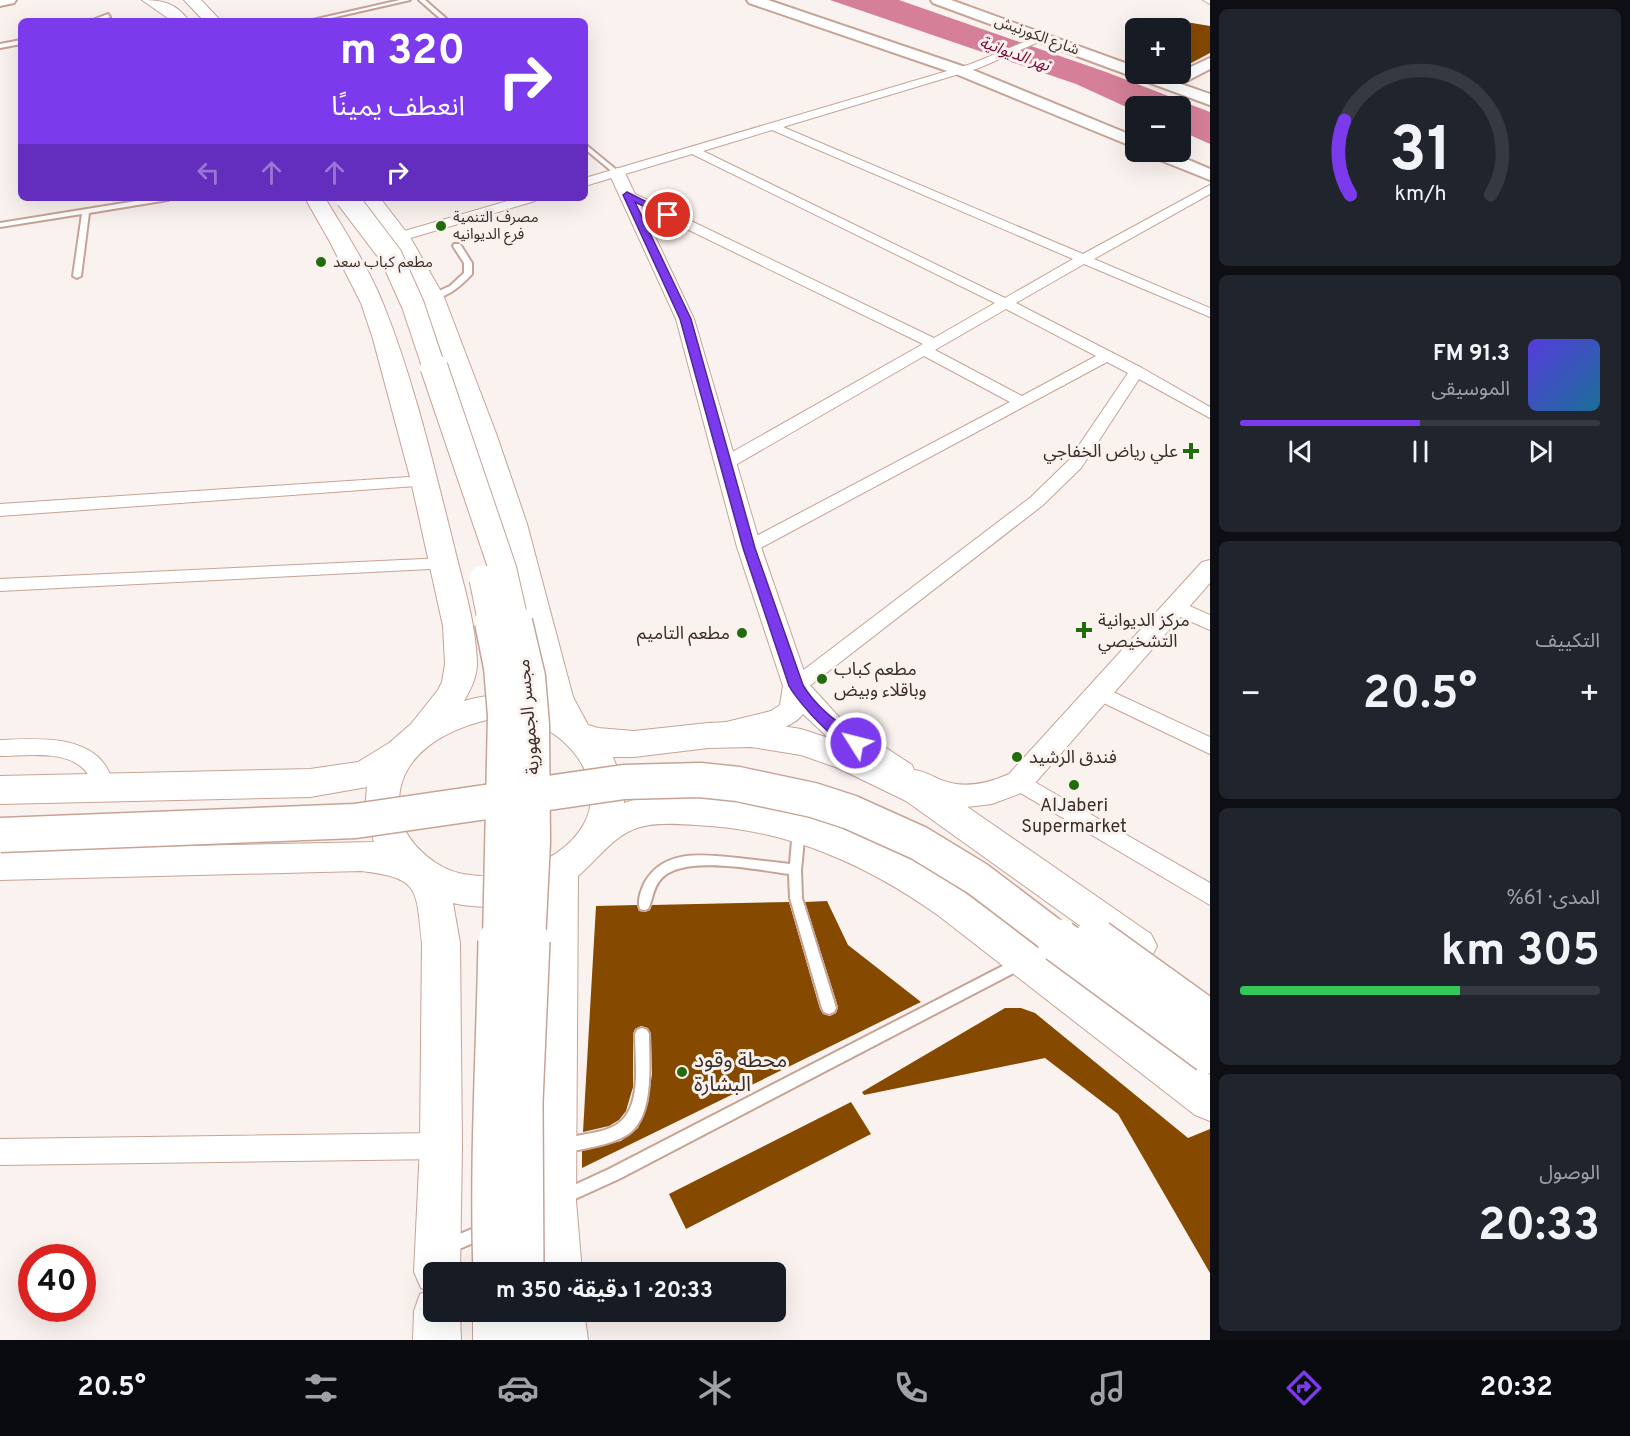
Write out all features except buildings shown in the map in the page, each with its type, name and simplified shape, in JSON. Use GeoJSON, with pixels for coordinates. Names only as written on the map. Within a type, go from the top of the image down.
{"type":"FeatureCollection","features":[{"type":"Feature","properties":{"kind":"main road"},"geometry":{"type":"LineString","coordinates":[[0,2],[9,0]]}},
{"type":"Feature","properties":{"kind":"main road"},"geometry":{"type":"LineString","coordinates":[[150,0],[172,12],[178,18]]}},
{"type":"Feature","properties":{"kind":"main road"},"geometry":{"type":"LineString","coordinates":[[192,0],[210,18]]}},
{"type":"Feature","properties":{"kind":"main road"},"geometry":{"type":"LineString","coordinates":[[754,0],[969,68],[1125,138]]}},
{"type":"Feature","properties":{"kind":"main road"},"geometry":{"type":"LineString","coordinates":[[778,0],[1125,127]]}},
{"type":"Feature","properties":{"kind":"main road","name":"شارع الكورنيش"},"geometry":{"type":"LineString","coordinates":[[938,0],[1125,68]]}},
{"type":"Feature","properties":{"kind":"main road","name":"شارع الكورنيش"},"geometry":{"type":"LineString","coordinates":[[962,0],[1125,61]]}},
{"type":"Feature","properties":{"kind":"main road"},"geometry":{"type":"LineString","coordinates":[[1191,71],[1210,63]]}},
{"type":"Feature","properties":{"kind":"main road"},"geometry":{"type":"LineString","coordinates":[[1183,84],[1202,89],[1210,100]]}},
{"type":"Feature","properties":{"kind":"main road"},"geometry":{"type":"LineString","coordinates":[[1191,154],[1210,162]]}},
{"type":"Feature","properties":{"kind":"main road"},"geometry":{"type":"LineString","coordinates":[[1179,162],[1210,175]]}},
{"type":"Feature","properties":{"kind":"main road"},"geometry":{"type":"LineString","coordinates":[[334,201],[341,242],[372,303],[385,339],[444,564],[458,626],[462,663],[458,682],[450,698],[435,718],[409,744],[386,778],[381,809],[389,839],[418,871],[437,912],[441,943],[441,1146],[437,1261]]}},
{"type":"Feature","properties":{"kind":"main road","name":"مجسر الجمهورية"},"geometry":{"type":"LineString","coordinates":[[335,201],[374,261],[405,332],[479,562],[493,619],[501,667],[505,716],[505,776],[497,1013],[497,1097],[492,1187],[495,1262]]}},
{"type":"Feature","properties":{"kind":"main road","name":"مجسر الجمهورية"},"geometry":{"type":"LineString","coordinates":[[336,201],[391,256],[413,305],[503,570],[528,677],[532,725],[533,842],[521,1102],[522,1262]]}},
{"type":"Feature","properties":{"kind":"main road"},"geometry":{"type":"LineString","coordinates":[[372,201],[399,237],[433,297],[484,436],[513,524],[557,697],[565,715],[600,761],[606,783],[607,806],[595,836]]}},
{"type":"Feature","properties":{"kind":"main road"},"geometry":{"type":"LineString","coordinates":[[0,790],[310,783],[338,780],[366,774],[449,718],[487,708],[526,710],[544,715],[599,743],[620,745],[700,735],[761,735],[815,747],[868,765],[910,786],[943,807],[1210,997]]}},
{"type":"Feature","properties":{"kind":"main road"},"geometry":{"type":"LineString","coordinates":[[0,815],[262,808],[354,802],[639,760],[706,760],[773,768],[839,786],[876,800],[950,837],[1210,1023]]}},
{"type":"Feature","properties":{"kind":"main road"},"geometry":{"type":"LineString","coordinates":[[0,835],[355,821],[405,816],[633,781],[698,781],[764,789],[796,796],[860,816],[892,829],[943,857],[982,883],[1210,1052]]}},
{"type":"Feature","properties":{"kind":"main road"},"geometry":{"type":"LineString","coordinates":[[0,865],[361,856],[388,859],[463,889],[503,891],[524,887],[560,871],[612,822],[632,814],[663,810],[760,818],[799,828],[848,846],[896,869],[951,904],[1210,1100]]}},
{"type":"Feature","properties":{"kind":"main road"},"geometry":{"type":"LineString","coordinates":[[557,1262],[543,1206],[555,1148],[560,871]]}},
{"type":"Feature","properties":{"kind":"main road"},"geometry":{"type":"LineString","coordinates":[[437,1322],[437,1340]]}},
{"type":"Feature","properties":{"kind":"main road"},"geometry":{"type":"LineString","coordinates":[[496,1322],[497,1340]]}},
{"type":"Feature","properties":{"kind":"main road"},"geometry":{"type":"LineString","coordinates":[[524,1322],[525,1340]]}},
{"type":"Feature","properties":{"kind":"main road"},"geometry":{"type":"LineString","coordinates":[[562,1322],[564,1340]]}},
{"type":"Feature","properties":{"kind":"street"},"geometry":{"type":"LineString","coordinates":[[588,181],[969,68],[1043,38]]}},
{"type":"Feature","properties":{"kind":"street"},"geometry":{"type":"LineString","coordinates":[[774,127],[1210,313]]}},
{"type":"Feature","properties":{"kind":"street"},"geometry":{"type":"LineString","coordinates":[[693,150],[1006,304],[1137,371],[1210,413]]}},
{"type":"Feature","properties":{"kind":"street"},"geometry":{"type":"LineString","coordinates":[[617,173],[686,319],[749,548],[796,686],[805,701],[821,717],[908,777],[943,807]]}},
{"type":"Feature","properties":{"kind":"street"},"geometry":{"type":"LineString","coordinates":[[726,463],[1210,189]]}},
{"type":"Feature","properties":{"kind":"street"},"geometry":{"type":"LineString","coordinates":[[627,195],[929,347],[1022,402]]}},
{"type":"Feature","properties":{"kind":"street"},"geometry":{"type":"LineString","coordinates":[[399,237],[521,201]]}},
{"type":"Feature","properties":{"kind":"street"},"geometry":{"type":"LineString","coordinates":[[749,548],[1108,356]]}},
{"type":"Feature","properties":{"kind":"street"},"geometry":{"type":"LineString","coordinates":[[700,735],[778,720],[792,710],[796,686],[1037,501],[1075,464],[1137,371]]}},
{"type":"Feature","properties":{"kind":"street"},"geometry":{"type":"LineString","coordinates":[[0,510],[424,481]]}},
{"type":"Feature","properties":{"kind":"street"},"geometry":{"type":"LineString","coordinates":[[0,585],[444,564]]}},
{"type":"Feature","properties":{"kind":"street"},"geometry":{"type":"LineString","coordinates":[[868,765],[908,777],[938,791],[966,797],[997,793],[1019,782],[1210,568]]}},
{"type":"Feature","properties":{"kind":"street"},"geometry":{"type":"LineString","coordinates":[[1176,607],[1210,623]]}},
{"type":"Feature","properties":{"kind":"street"},"geometry":{"type":"LineString","coordinates":[[1100,693],[1210,746]]}},
{"type":"Feature","properties":{"kind":"street"},"geometry":{"type":"LineString","coordinates":[[0,748],[57,748],[73,752],[86,758],[96,767],[104,787]]}},
{"type":"Feature","properties":{"kind":"street"},"geometry":{"type":"LineString","coordinates":[[1019,782],[1210,895]]}},
{"type":"Feature","properties":{"kind":"street"},"geometry":{"type":"LineString","coordinates":[[0,1152],[441,1146]]}},
{"type":"Feature","properties":{"kind":"lane"},"geometry":{"type":"LineString","coordinates":[[324,18],[407,0]]}},
{"type":"Feature","properties":{"kind":"lane"},"geometry":{"type":"LineString","coordinates":[[422,0],[443,18]]}},
{"type":"Feature","properties":{"kind":"lane"},"geometry":{"type":"LineString","coordinates":[[102,18],[108,16]]}},
{"type":"Feature","properties":{"kind":"lane"},"geometry":{"type":"LineString","coordinates":[[0,46],[18,43]]}},
{"type":"Feature","properties":{"kind":"lane"},"geometry":{"type":"LineString","coordinates":[[588,149],[617,173]]}},
{"type":"Feature","properties":{"kind":"lane"},"geometry":{"type":"LineString","coordinates":[[0,225],[149,201]]}},
{"type":"Feature","properties":{"kind":"lane"},"geometry":{"type":"LineString","coordinates":[[77,276],[86,211]]}},
{"type":"Feature","properties":{"kind":"lane"},"geometry":{"type":"LineString","coordinates":[[433,297],[453,288],[468,274],[468,263],[457,246]]}},
{"type":"Feature","properties":{"kind":"lane"},"geometry":{"type":"LineString","coordinates":[[799,828],[795,870],[798,908],[830,1008]]}},
{"type":"Feature","properties":{"kind":"lane"},"geometry":{"type":"LineString","coordinates":[[644,905],[648,888],[655,877],[677,862],[705,860],[795,870]]}},
{"type":"Feature","properties":{"kind":"lane"},"geometry":{"type":"LineString","coordinates":[[437,1261],[543,1206],[614,1174],[1025,961]]}},
{"type":"Feature","properties":{"kind":"lane"},"geometry":{"type":"LineString","coordinates":[[555,1148],[613,1133],[631,1121],[640,1101],[642,1034]]}},
{"type":"Feature","properties":{"kind":"water","name":"نهر الديوانية"},"geometry":{"type":"Polygon","coordinates":[[[830,0],[899,0],[1106,72],[1125,79],[1125,84],[1137,84],[1168,96],[1125,96],[1125,106],[1076,84],[830,0]]]}},
{"type":"Feature","properties":{"kind":"water","name":"نهر الديوانية"},"geometry":{"type":"Polygon","coordinates":[[[1191,105],[1210,112],[1210,144],[1191,135],[1191,105]]]}},
{"type":"Feature","properties":{"kind":"place","name":"مصرف التنمية فرع الديوانيه"},"geometry":{"type":"Point","coordinates":[441,226]}},
{"type":"Feature","properties":{"kind":"place","name":"مطعم كباب سعد"},"geometry":{"type":"Point","coordinates":[321,262]}},
{"type":"Feature","properties":{"kind":"place","name":"علي رياض الخفاجي"},"geometry":{"type":"Point","coordinates":[1191,451]}},
{"type":"Feature","properties":{"kind":"place","name":"مركز الديوانية التشخيصي"},"geometry":{"type":"Point","coordinates":[1084,630]}},
{"type":"Feature","properties":{"kind":"place","name":"مطعم التاميم"},"geometry":{"type":"Point","coordinates":[742,633]}},
{"type":"Feature","properties":{"kind":"place","name":"مطعم كباب وباقلاء وبيض"},"geometry":{"type":"Point","coordinates":[822,679]}},
{"type":"Feature","properties":{"kind":"place","name":"فندق الرشيد"},"geometry":{"type":"Point","coordinates":[1017,757]}},
{"type":"Feature","properties":{"kind":"place","name":"AlJaberi Supermarket"},"geometry":{"type":"Point","coordinates":[1074,785]}},
{"type":"Feature","properties":{"kind":"place","name":"محطة وقود البشارة"},"geometry":{"type":"Point","coordinates":[682,1072]}},
{"type":"Feature","properties":{"kind":"route"},"geometry":{"type":"LineString","coordinates":[[668,215],[627,195],[686,319],[749,548],[796,686],[805,701],[821,717],[856,743]]}}]}
